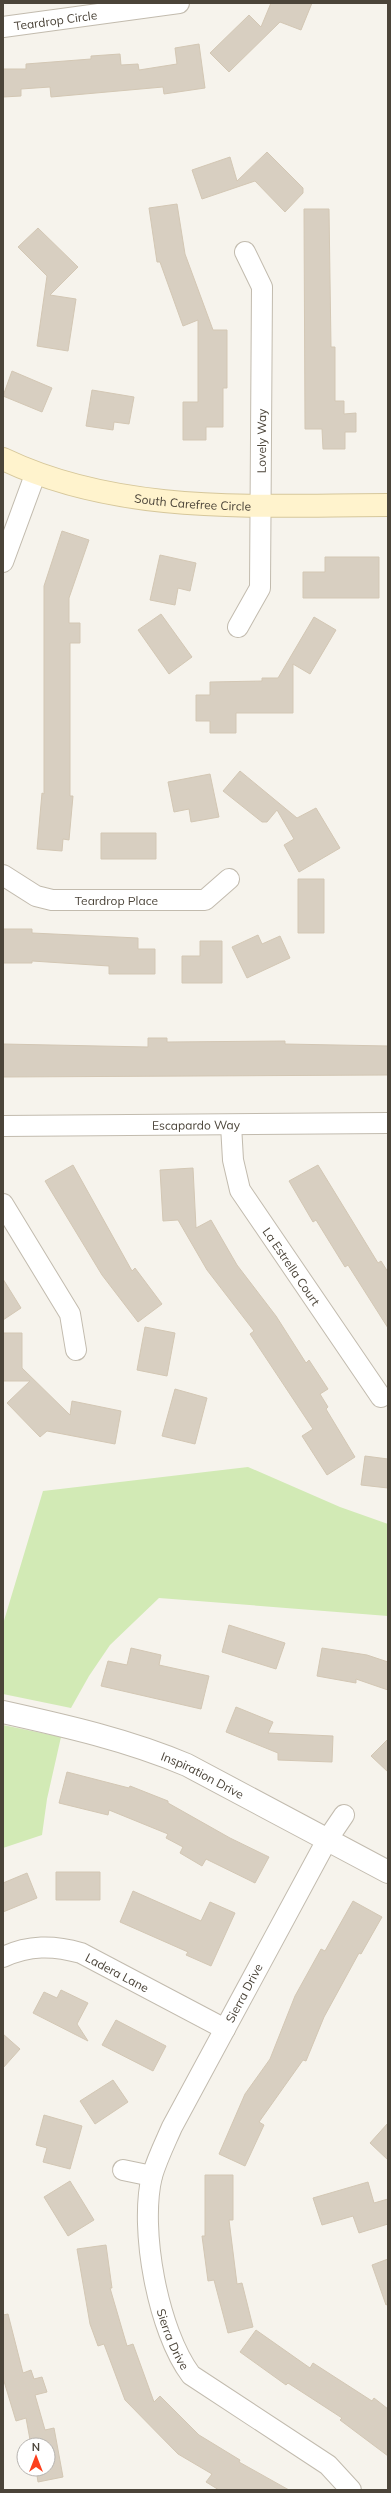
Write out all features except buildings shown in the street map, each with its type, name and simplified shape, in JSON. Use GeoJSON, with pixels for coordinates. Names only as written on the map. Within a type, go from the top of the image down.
{"type":"FeatureCollection","features":[{"type":"Feature","properties":{"kind":"main road","name":"South Carefree Circle"},"geometry":{"type":"LineString","coordinates":[[3,460],[35,474],[131,498],[205,504],[388,505]]}},
{"type":"Feature","properties":{"kind":"street","name":"Teardrop Circle"},"geometry":{"type":"LineString","coordinates":[[3,27],[179,3]]}},
{"type":"Feature","properties":{"kind":"street","name":"Lovely Way"},"geometry":{"type":"LineString","coordinates":[[238,627],[260,588],[262,287],[245,252]]}},
{"type":"Feature","properties":{"kind":"street"},"geometry":{"type":"LineString","coordinates":[[3,562],[35,474]]}},
{"type":"Feature","properties":{"kind":"street","name":"Teardrop Place"},"geometry":{"type":"LineString","coordinates":[[3,875],[36,896],[52,900],[205,900],[229,879]]}},
{"type":"Feature","properties":{"kind":"street","name":"Escapardo Way"},"geometry":{"type":"LineString","coordinates":[[3,1126],[388,1123]]}},
{"type":"Feature","properties":{"kind":"street","name":"La Estrella Court"},"geometry":{"type":"LineString","coordinates":[[231,1125],[233,1160],[240,1190],[381,1397]]}},
{"type":"Feature","properties":{"kind":"street"},"geometry":{"type":"LineString","coordinates":[[3,1204],[70,1314],[76,1350]]}},
{"type":"Feature","properties":{"kind":"street","name":"Inspiration Drive"},"geometry":{"type":"LineString","coordinates":[[3,1712],[129,1742],[154,1751],[187,1765],[388,1872]]}},
{"type":"Feature","properties":{"kind":"street","name":"Sierra Drive"},"geometry":{"type":"LineString","coordinates":[[344,1815],[327,1840],[172,2127],[152,2176],[149,2201],[149,2224],[153,2273],[173,2345],[180,2360],[191,2375],[207,2388],[328,2465],[351,2490]]}},
{"type":"Feature","properties":{"kind":"street","name":"Ladera Lane"},"geometry":{"type":"LineString","coordinates":[[3,1957],[27,1948],[44,1947],[62,1948],[81,1953],[225,2029]]}},
{"type":"Feature","properties":{"kind":"street"},"geometry":{"type":"LineString","coordinates":[[123,2170],[152,2176]]}},
{"type":"Feature","properties":{"kind":"green space"},"geometry":{"type":"Polygon","coordinates":[[[248,1467],[340,1507],[388,1524],[388,1616],[159,1598],[110,1645],[89,1676],[71,1708],[3,1694],[3,1624],[43,1491],[248,1467]]]}},
{"type":"Feature","properties":{"kind":"green space"},"geometry":{"type":"Polygon","coordinates":[[[3,1725],[61,1737],[47,1799],[42,1835],[3,1848],[3,1725]]]}}]}
